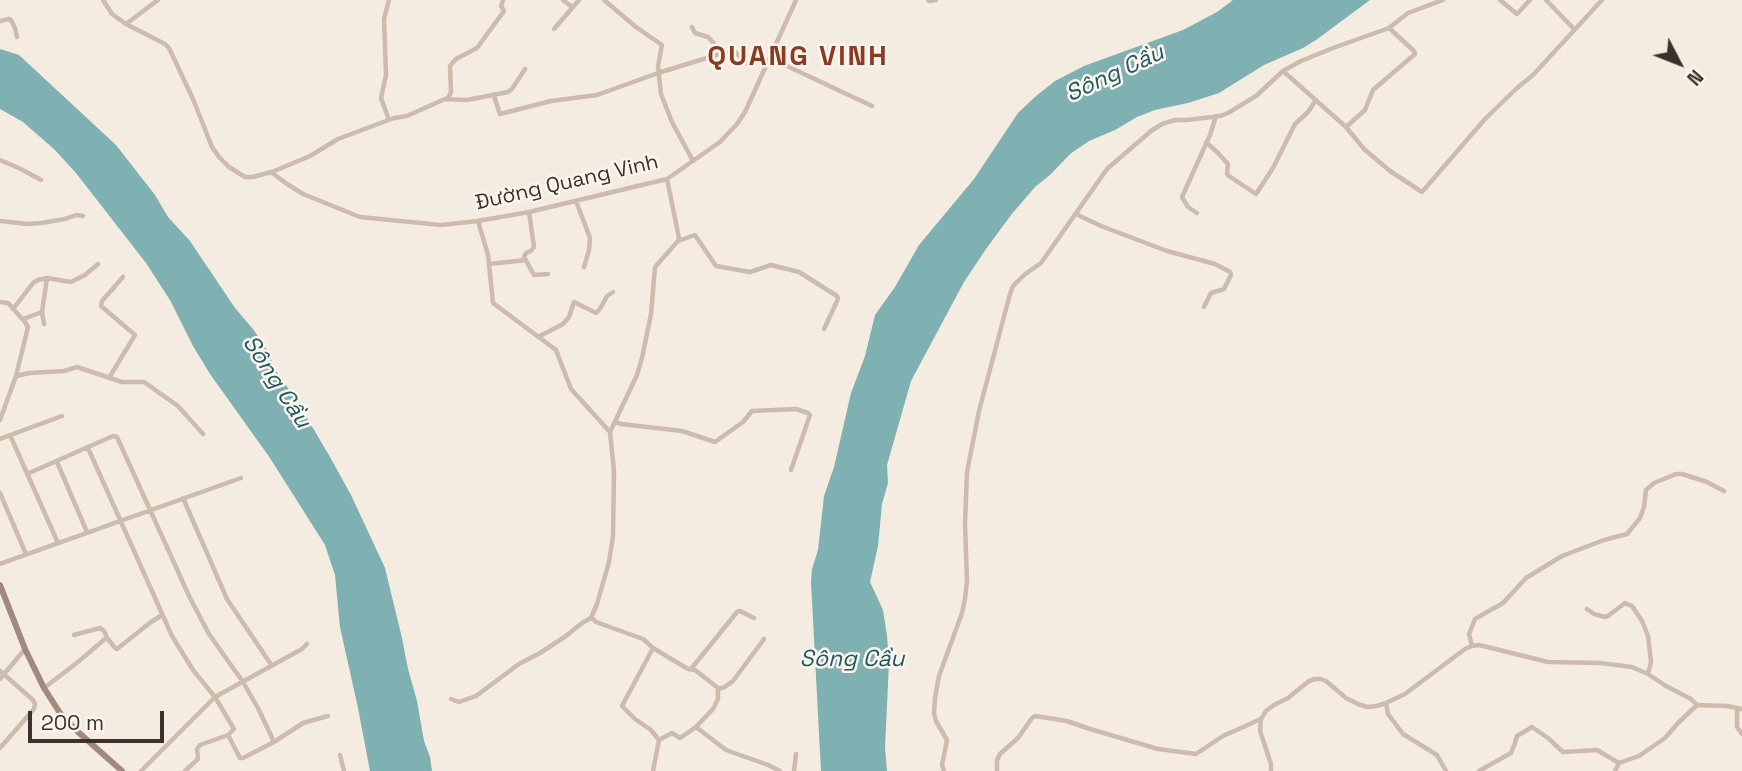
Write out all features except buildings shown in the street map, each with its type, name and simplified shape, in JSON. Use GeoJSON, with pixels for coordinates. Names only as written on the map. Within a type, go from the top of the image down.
{"type":"FeatureCollection","features":[{"type":"Feature","properties":{"kind":"main road"},"geometry":{"type":"LineString","coordinates":[[0,585],[25,649],[44,688],[76,731],[122,771]]}},
{"type":"Feature","properties":{"kind":"street"},"geometry":{"type":"LineString","coordinates":[[103,0],[112,13],[125,24],[169,48],[212,147],[229,167],[245,177],[271,172],[310,156],[338,139],[407,116],[448,98],[467,100],[510,91],[525,69]]}},
{"type":"Feature","properties":{"kind":"street"},"geometry":{"type":"LineString","coordinates":[[125,24],[158,0]]}},
{"type":"Feature","properties":{"kind":"street"},"geometry":{"type":"LineString","coordinates":[[389,0],[384,19],[386,75],[382,98],[389,120]]}},
{"type":"Feature","properties":{"kind":"street"},"geometry":{"type":"LineString","coordinates":[[563,0],[572,7]]}},
{"type":"Feature","properties":{"kind":"street"},"geometry":{"type":"LineString","coordinates":[[554,29],[579,0]]}},
{"type":"Feature","properties":{"kind":"street"},"geometry":{"type":"LineString","coordinates":[[604,0],[662,45],[658,66],[661,94],[672,122],[693,160]]}},
{"type":"Feature","properties":{"kind":"street","name":"Đường Quang Vinh"},"geometry":{"type":"LineString","coordinates":[[271,172],[303,194],[360,217],[441,225],[528,212],[667,179],[720,142],[737,124],[796,0]]}},
{"type":"Feature","properties":{"kind":"street"},"geometry":{"type":"LineString","coordinates":[[928,0],[936,0]]}},
{"type":"Feature","properties":{"kind":"street"},"geometry":{"type":"LineString","coordinates":[[944,771],[942,765],[947,740],[934,714],[935,698],[939,676],[965,599],[967,472],[979,411],[1013,286],[1041,263],[1107,169],[1151,131],[1175,120],[1216,117],[1228,113],[1256,96],[1283,71],[1317,54],[1389,28],[1408,13],[1443,0]]}},
{"type":"Feature","properties":{"kind":"street"},"geometry":{"type":"LineString","coordinates":[[1500,0],[1517,14],[1530,0]]}},
{"type":"Feature","properties":{"kind":"street"},"geometry":{"type":"LineString","coordinates":[[1546,0],[1574,29]]}},
{"type":"Feature","properties":{"kind":"street"},"geometry":{"type":"LineString","coordinates":[[1283,71],[1346,127],[1362,146],[1390,171],[1422,192],[1485,119],[1533,75],[1602,0]]}},
{"type":"Feature","properties":{"kind":"street"},"geometry":{"type":"LineString","coordinates":[[448,98],[451,92],[450,66],[456,59],[477,48],[504,11],[500,6],[504,1]]}},
{"type":"Feature","properties":{"kind":"street"},"geometry":{"type":"LineString","coordinates":[[0,20],[11,20],[17,37]]}},
{"type":"Feature","properties":{"kind":"street"},"geometry":{"type":"LineString","coordinates":[[692,27],[695,33],[708,37],[723,53]]}},
{"type":"Feature","properties":{"kind":"street"},"geometry":{"type":"LineString","coordinates":[[1346,127],[1365,110],[1373,90],[1415,54],[1389,28]]}},
{"type":"Feature","properties":{"kind":"street"},"geometry":{"type":"LineString","coordinates":[[494,96],[500,114],[551,102],[597,96],[723,53],[734,51],[749,65]]}},
{"type":"Feature","properties":{"kind":"street"},"geometry":{"type":"LineString","coordinates":[[770,58],[872,106]]}},
{"type":"Feature","properties":{"kind":"street"},"geometry":{"type":"LineString","coordinates":[[1206,142],[1227,164],[1229,176],[1256,194],[1295,124],[1316,100]]}},
{"type":"Feature","properties":{"kind":"street"},"geometry":{"type":"LineString","coordinates":[[1197,213],[1188,207],[1182,197],[1216,117]]}},
{"type":"Feature","properties":{"kind":"street"},"geometry":{"type":"LineString","coordinates":[[0,160],[41,180]]}},
{"type":"Feature","properties":{"kind":"street"},"geometry":{"type":"LineString","coordinates":[[667,179],[678,241]]}},
{"type":"Feature","properties":{"kind":"street"},"geometry":{"type":"LineString","coordinates":[[576,201],[590,238],[584,267]]}},
{"type":"Feature","properties":{"kind":"street"},"geometry":{"type":"LineString","coordinates":[[528,212],[534,247],[524,254],[534,275],[548,274]]}},
{"type":"Feature","properties":{"kind":"street"},"geometry":{"type":"LineString","coordinates":[[1076,214],[1137,240],[1215,264],[1230,272],[1224,289],[1211,293],[1204,307]]}},
{"type":"Feature","properties":{"kind":"street"},"geometry":{"type":"LineString","coordinates":[[0,221],[41,223],[76,215],[83,216]]}},
{"type":"Feature","properties":{"kind":"street"},"geometry":{"type":"LineString","coordinates":[[478,221],[486,244],[492,303],[557,352],[571,389],[610,432]]}},
{"type":"Feature","properties":{"kind":"street"},"geometry":{"type":"LineString","coordinates":[[451,699],[459,702],[476,696],[519,664],[591,618],[609,562],[613,536],[614,471],[610,432],[637,375],[642,358],[651,314],[654,267],[678,241],[695,235],[716,267],[750,272],[771,265],[799,272],[837,296],[824,330]]}},
{"type":"Feature","properties":{"kind":"street"},"geometry":{"type":"LineString","coordinates":[[489,264],[526,260]]}},
{"type":"Feature","properties":{"kind":"street"},"geometry":{"type":"LineString","coordinates":[[13,309],[38,280],[47,278],[71,282],[98,264]]}},
{"type":"Feature","properties":{"kind":"street"},"geometry":{"type":"LineString","coordinates":[[108,378],[135,335],[101,306],[102,301],[123,277]]}},
{"type":"Feature","properties":{"kind":"street"},"geometry":{"type":"LineString","coordinates":[[44,324],[42,312],[47,278]]}},
{"type":"Feature","properties":{"kind":"street"},"geometry":{"type":"LineString","coordinates":[[538,337],[563,324],[569,317],[574,302],[596,313],[607,296],[613,292]]}},
{"type":"Feature","properties":{"kind":"street"},"geometry":{"type":"LineString","coordinates":[[0,302],[8,303],[28,327],[16,376],[0,420]]}},
{"type":"Feature","properties":{"kind":"street"},"geometry":{"type":"LineString","coordinates":[[23,319],[42,312]]}},
{"type":"Feature","properties":{"kind":"street"},"geometry":{"type":"LineString","coordinates":[[16,376],[64,371],[77,366],[122,382],[148,384],[178,406],[203,434]]}},
{"type":"Feature","properties":{"kind":"street"},"geometry":{"type":"LineString","coordinates":[[615,422],[682,431],[715,442],[743,422],[752,411],[796,409],[810,415],[791,470]]}},
{"type":"Feature","properties":{"kind":"street"},"geometry":{"type":"LineString","coordinates":[[0,439],[62,416]]}},
{"type":"Feature","properties":{"kind":"street"},"geometry":{"type":"LineString","coordinates":[[10,435],[58,543]]}},
{"type":"Feature","properties":{"kind":"street"},"geometry":{"type":"LineString","coordinates":[[27,474],[113,436],[117,437],[190,598],[209,634],[243,682],[274,742]]}},
{"type":"Feature","properties":{"kind":"street"},"geometry":{"type":"LineString","coordinates":[[88,449],[172,636],[234,729],[228,735],[200,745],[197,749],[198,759],[185,771]]}},
{"type":"Feature","properties":{"kind":"street"},"geometry":{"type":"LineString","coordinates":[[57,462],[88,532]]}},
{"type":"Feature","properties":{"kind":"street"},"geometry":{"type":"LineString","coordinates":[[1472,646],[1469,634],[1475,619],[1503,603],[1526,578],[1562,556],[1627,534],[1640,518],[1646,490],[1654,483],[1682,474],[1713,484],[1724,491]]}},
{"type":"Feature","properties":{"kind":"street"},"geometry":{"type":"LineString","coordinates":[[0,564],[241,478]]}},
{"type":"Feature","properties":{"kind":"street"},"geometry":{"type":"LineString","coordinates":[[0,493],[26,554]]}},
{"type":"Feature","properties":{"kind":"street"},"geometry":{"type":"LineString","coordinates":[[183,498],[227,599],[272,666]]}},
{"type":"Feature","properties":{"kind":"street"},"geometry":{"type":"LineString","coordinates":[[1587,609],[1605,617],[1625,603],[1632,606],[1648,636],[1651,662],[1648,674]]}},
{"type":"Feature","properties":{"kind":"street"},"geometry":{"type":"LineString","coordinates":[[691,670],[737,612],[754,618]]}},
{"type":"Feature","properties":{"kind":"street"},"geometry":{"type":"LineString","coordinates":[[74,635],[100,628],[117,649],[162,615]]}},
{"type":"Feature","properties":{"kind":"street"},"geometry":{"type":"LineString","coordinates":[[591,618],[643,639],[653,648],[695,670],[718,688],[723,688],[733,681],[764,639]]}},
{"type":"Feature","properties":{"kind":"street"},"geometry":{"type":"LineString","coordinates":[[44,688],[107,638]]}},
{"type":"Feature","properties":{"kind":"street"},"geometry":{"type":"LineString","coordinates":[[141,771],[215,697],[307,644]]}},
{"type":"Feature","properties":{"kind":"street"},"geometry":{"type":"LineString","coordinates":[[1271,771],[1260,731],[1261,719],[1266,711],[1309,681],[1326,681],[1337,691],[1367,707],[1387,704],[1472,646],[1479,645],[1548,662],[1632,667],[1698,705],[1740,709],[1737,727],[1742,734]]}},
{"type":"Feature","properties":{"kind":"street"},"geometry":{"type":"LineString","coordinates":[[653,648],[622,706],[659,740],[653,771]]}},
{"type":"Feature","properties":{"kind":"street"},"geometry":{"type":"LineString","coordinates":[[0,748],[34,709],[33,700],[1,675],[25,649]]}},
{"type":"Feature","properties":{"kind":"street"},"geometry":{"type":"LineString","coordinates":[[659,740],[672,733],[680,738],[696,727],[713,709],[718,699],[718,688]]}},
{"type":"Feature","properties":{"kind":"street"},"geometry":{"type":"LineString","coordinates":[[1387,704],[1388,714],[1404,734],[1437,755],[1446,771]]}},
{"type":"Feature","properties":{"kind":"street"},"geometry":{"type":"LineString","coordinates":[[1615,771],[1619,763],[1639,756],[1665,738],[1698,705]]}},
{"type":"Feature","properties":{"kind":"street"},"geometry":{"type":"LineString","coordinates":[[228,735],[241,759],[303,723],[327,716]]}},
{"type":"Feature","properties":{"kind":"street"},"geometry":{"type":"LineString","coordinates":[[997,771],[1000,754],[1018,738],[1035,716],[1067,721],[1158,749],[1196,754],[1223,736],[1261,719]]}},
{"type":"Feature","properties":{"kind":"street"},"geometry":{"type":"LineString","coordinates":[[696,727],[720,747],[780,771]]}},
{"type":"Feature","properties":{"kind":"street"},"geometry":{"type":"LineString","coordinates":[[1479,771],[1510,753],[1517,736],[1532,727],[1563,752],[1597,750],[1619,763]]}},
{"type":"Feature","properties":{"kind":"street"},"geometry":{"type":"LineString","coordinates":[[794,771],[796,754]]}},
{"type":"Feature","properties":{"kind":"street"},"geometry":{"type":"LineString","coordinates":[[340,755],[344,771]]}},
{"type":"Feature","properties":{"kind":"water","name":"Sông Cầu"},"geometry":{"type":"Polygon","coordinates":[[[1233,0],[1370,0],[1316,40],[1264,65],[1219,93],[1155,110],[1089,141],[1070,154],[1035,187],[986,249],[964,282],[911,381],[887,465],[888,483],[882,504],[878,546],[870,582],[883,610],[887,636],[887,771],[821,771],[812,569],[818,550],[824,496],[875,315],[919,245],[974,179],[1018,113],[1036,96],[1055,81],[1084,66],[1183,30],[1233,0]]]}},
{"type":"Feature","properties":{"kind":"water","name":"Sông Cầu"},"geometry":{"type":"Polygon","coordinates":[[[0,49],[19,55],[116,145],[155,195],[168,217],[190,241],[269,353],[274,368],[297,401],[351,495],[385,568],[432,771],[370,771],[340,627],[335,575],[325,545],[270,458],[210,374],[170,300],[146,263],[55,150],[23,122],[0,109],[0,49]]]}},
{"type":"Feature","properties":{"kind":"district","name":"QUANG VINH"},"geometry":{"type":"Point","coordinates":[798,57]}}]}
